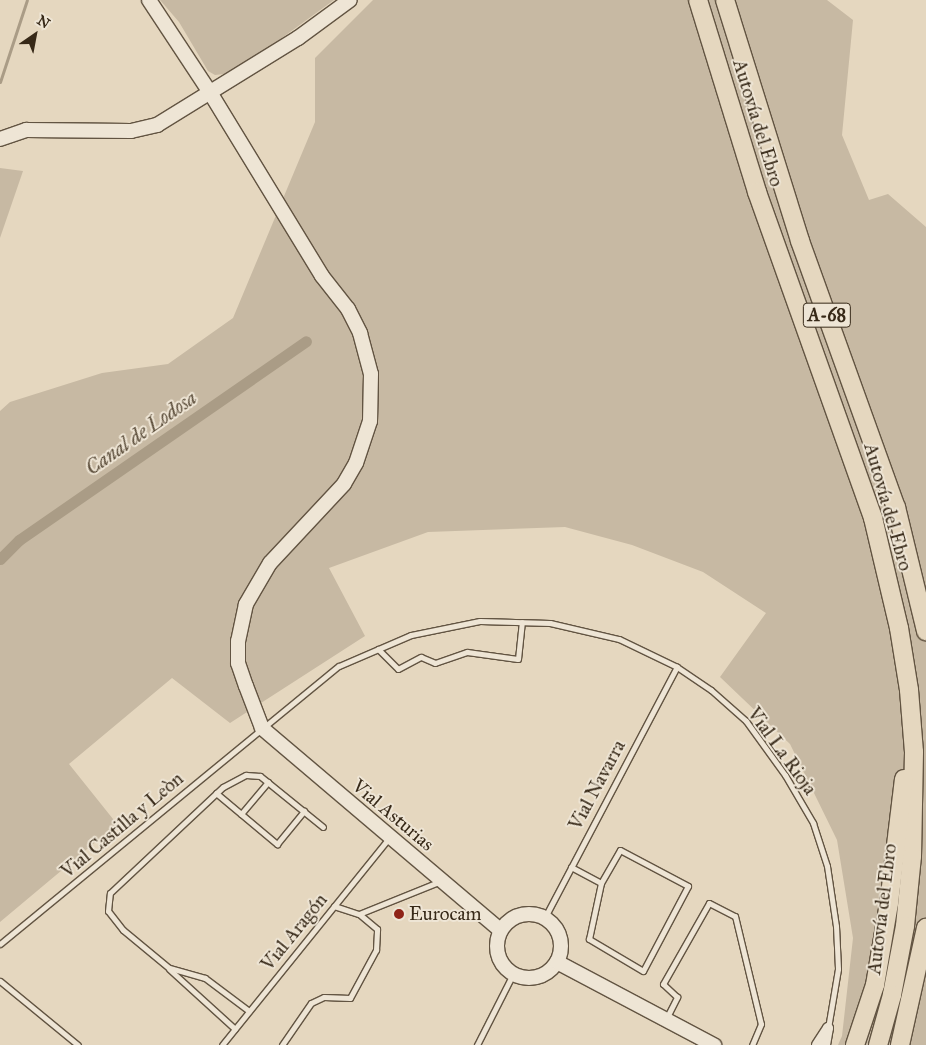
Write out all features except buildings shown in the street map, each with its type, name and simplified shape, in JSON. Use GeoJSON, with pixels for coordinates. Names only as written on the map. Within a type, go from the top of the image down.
{"type":"FeatureCollection","features":[{"type":"Feature","properties":{"kind":"highway","name":"Autovía del Ebro"},"geometry":{"type":"LineString","coordinates":[[698,0],[757,192],[873,518],[899,628],[909,690],[914,752],[912,856],[898,965],[878,1045]]}},
{"type":"Feature","properties":{"kind":"highway","name":"Autovía del Ebro"},"geometry":{"type":"LineString","coordinates":[[725,0],[800,241],[896,506],[926,631]]}},
{"type":"Feature","properties":{"kind":"highway"},"geometry":{"type":"LineString","coordinates":[[855,1045],[875,985],[904,789],[899,628]]}},
{"type":"Feature","properties":{"kind":"highway"},"geometry":{"type":"LineString","coordinates":[[900,1045],[926,928]]}},
{"type":"Feature","properties":{"kind":"street"},"geometry":{"type":"LineString","coordinates":[[149,0],[211,94],[322,276],[348,309],[360,333],[371,374],[370,421],[365,444],[356,463],[344,484],[270,563],[246,604],[238,641],[238,663],[262,728]]}},
{"type":"Feature","properties":{"kind":"street"},"geometry":{"type":"LineString","coordinates":[[0,139],[26,130],[140,129],[157,125],[211,94],[350,0]]}},
{"type":"Feature","properties":{"kind":"street","name":"Vial Asturias"},"geometry":{"type":"LineString","coordinates":[[262,728],[389,838],[500,930]]}},
{"type":"Feature","properties":{"kind":"street"},"geometry":{"type":"LineString","coordinates":[[532,913],[544,917],[560,937],[561,950],[557,962],[549,972],[538,977],[513,974],[497,955],[496,942],[500,930],[508,920],[520,914],[532,913]]}},
{"type":"Feature","properties":{"kind":"street"},"geometry":{"type":"LineString","coordinates":[[557,962],[714,1045]]}},
{"type":"Feature","properties":{"kind":"street"},"geometry":{"type":"LineString","coordinates":[[817,1045],[828,1028]]}},
{"type":"Feature","properties":{"kind":"street"},"geometry":{"type":"LineString","coordinates":[[826,1045],[828,1028]]}},
{"type":"Feature","properties":{"kind":"lane","name":"Vial La Rioja"},"geometry":{"type":"LineString","coordinates":[[262,728],[339,666],[411,635],[480,621],[550,623],[619,639],[677,667],[711,690],[746,721],[785,774],[813,823],[827,866],[836,926],[838,969],[828,1028]]}},
{"type":"Feature","properties":{"kind":"lane"},"geometry":{"type":"LineString","coordinates":[[378,649],[398,669],[421,657],[435,663],[467,652],[518,659],[522,622]]}},
{"type":"Feature","properties":{"kind":"lane","name":"Vial Navarra"},"geometry":{"type":"LineString","coordinates":[[544,917],[677,667]]}},
{"type":"Feature","properties":{"kind":"lane","name":"Vial Castilla y Leòn"},"geometry":{"type":"LineString","coordinates":[[0,944],[262,728]]}},
{"type":"Feature","properties":{"kind":"lane"},"geometry":{"type":"LineString","coordinates":[[235,1029],[173,976],[169,968],[118,926],[108,910],[108,898],[114,886],[216,794],[231,781],[246,775],[260,776],[323,827]]}},
{"type":"Feature","properties":{"kind":"lane"},"geometry":{"type":"LineString","coordinates":[[241,814],[268,782]]}},
{"type":"Feature","properties":{"kind":"lane"},"geometry":{"type":"LineString","coordinates":[[216,794],[276,844],[304,811]]}},
{"type":"Feature","properties":{"kind":"lane","name":"Vial Aragón"},"geometry":{"type":"LineString","coordinates":[[222,1045],[389,838]]}},
{"type":"Feature","properties":{"kind":"lane"},"geometry":{"type":"LineString","coordinates":[[620,850],[688,886],[643,971],[589,939],[601,883],[620,850]]}},
{"type":"Feature","properties":{"kind":"lane"},"geometry":{"type":"LineString","coordinates":[[571,867],[601,883]]}},
{"type":"Feature","properties":{"kind":"lane"},"geometry":{"type":"LineString","coordinates":[[359,914],[441,881]]}},
{"type":"Feature","properties":{"kind":"lane"},"geometry":{"type":"LineString","coordinates":[[665,1019],[677,997],[662,984],[709,903],[735,916],[761,1024],[752,1045]]}},
{"type":"Feature","properties":{"kind":"lane"},"geometry":{"type":"LineString","coordinates":[[282,1045],[310,1003],[324,997],[350,998],[376,950],[378,929],[359,914],[334,906]]}},
{"type":"Feature","properties":{"kind":"lane"},"geometry":{"type":"LineString","coordinates":[[169,968],[206,978],[249,1011]]}},
{"type":"Feature","properties":{"kind":"lane"},"geometry":{"type":"LineString","coordinates":[[477,1045],[513,974]]}},
{"type":"Feature","properties":{"kind":"lane"},"geometry":{"type":"LineString","coordinates":[[0,981],[78,1045]]}},
{"type":"Feature","properties":{"kind":"shaded area"},"geometry":{"type":"Polygon","coordinates":[[[160,0],[334,0],[249,62],[224,74],[215,75],[208,71],[179,22],[160,0]]]}},
{"type":"Feature","properties":{"kind":"shaded area"},"geometry":{"type":"Polygon","coordinates":[[[373,0],[827,0],[853,20],[842,135],[869,200],[888,194],[926,227],[926,1045],[838,1045],[842,1036],[853,938],[837,840],[790,744],[720,677],[766,613],[703,572],[632,545],[565,527],[428,532],[329,568],[365,636],[230,723],[172,678],[69,764],[117,824],[0,922],[0,411],[10,402],[102,373],[168,364],[233,318],[315,122],[315,58],[373,0]]]}},
{"type":"Feature","properties":{"kind":"shaded area"},"geometry":{"type":"Polygon","coordinates":[[[0,168],[23,171],[0,238],[0,168]]]}},
{"type":"Feature","properties":{"kind":"waterway"},"geometry":{"type":"LineString","coordinates":[[0,82],[27,0]]}},
{"type":"Feature","properties":{"kind":"waterway","name":"Canal de Lodosa"},"geometry":{"type":"LineString","coordinates":[[0,559],[19,540],[306,341]]}},
{"type":"Feature","properties":{"kind":"place","name":"Eurocam"},"geometry":{"type":"Point","coordinates":[399,914]}}]}
